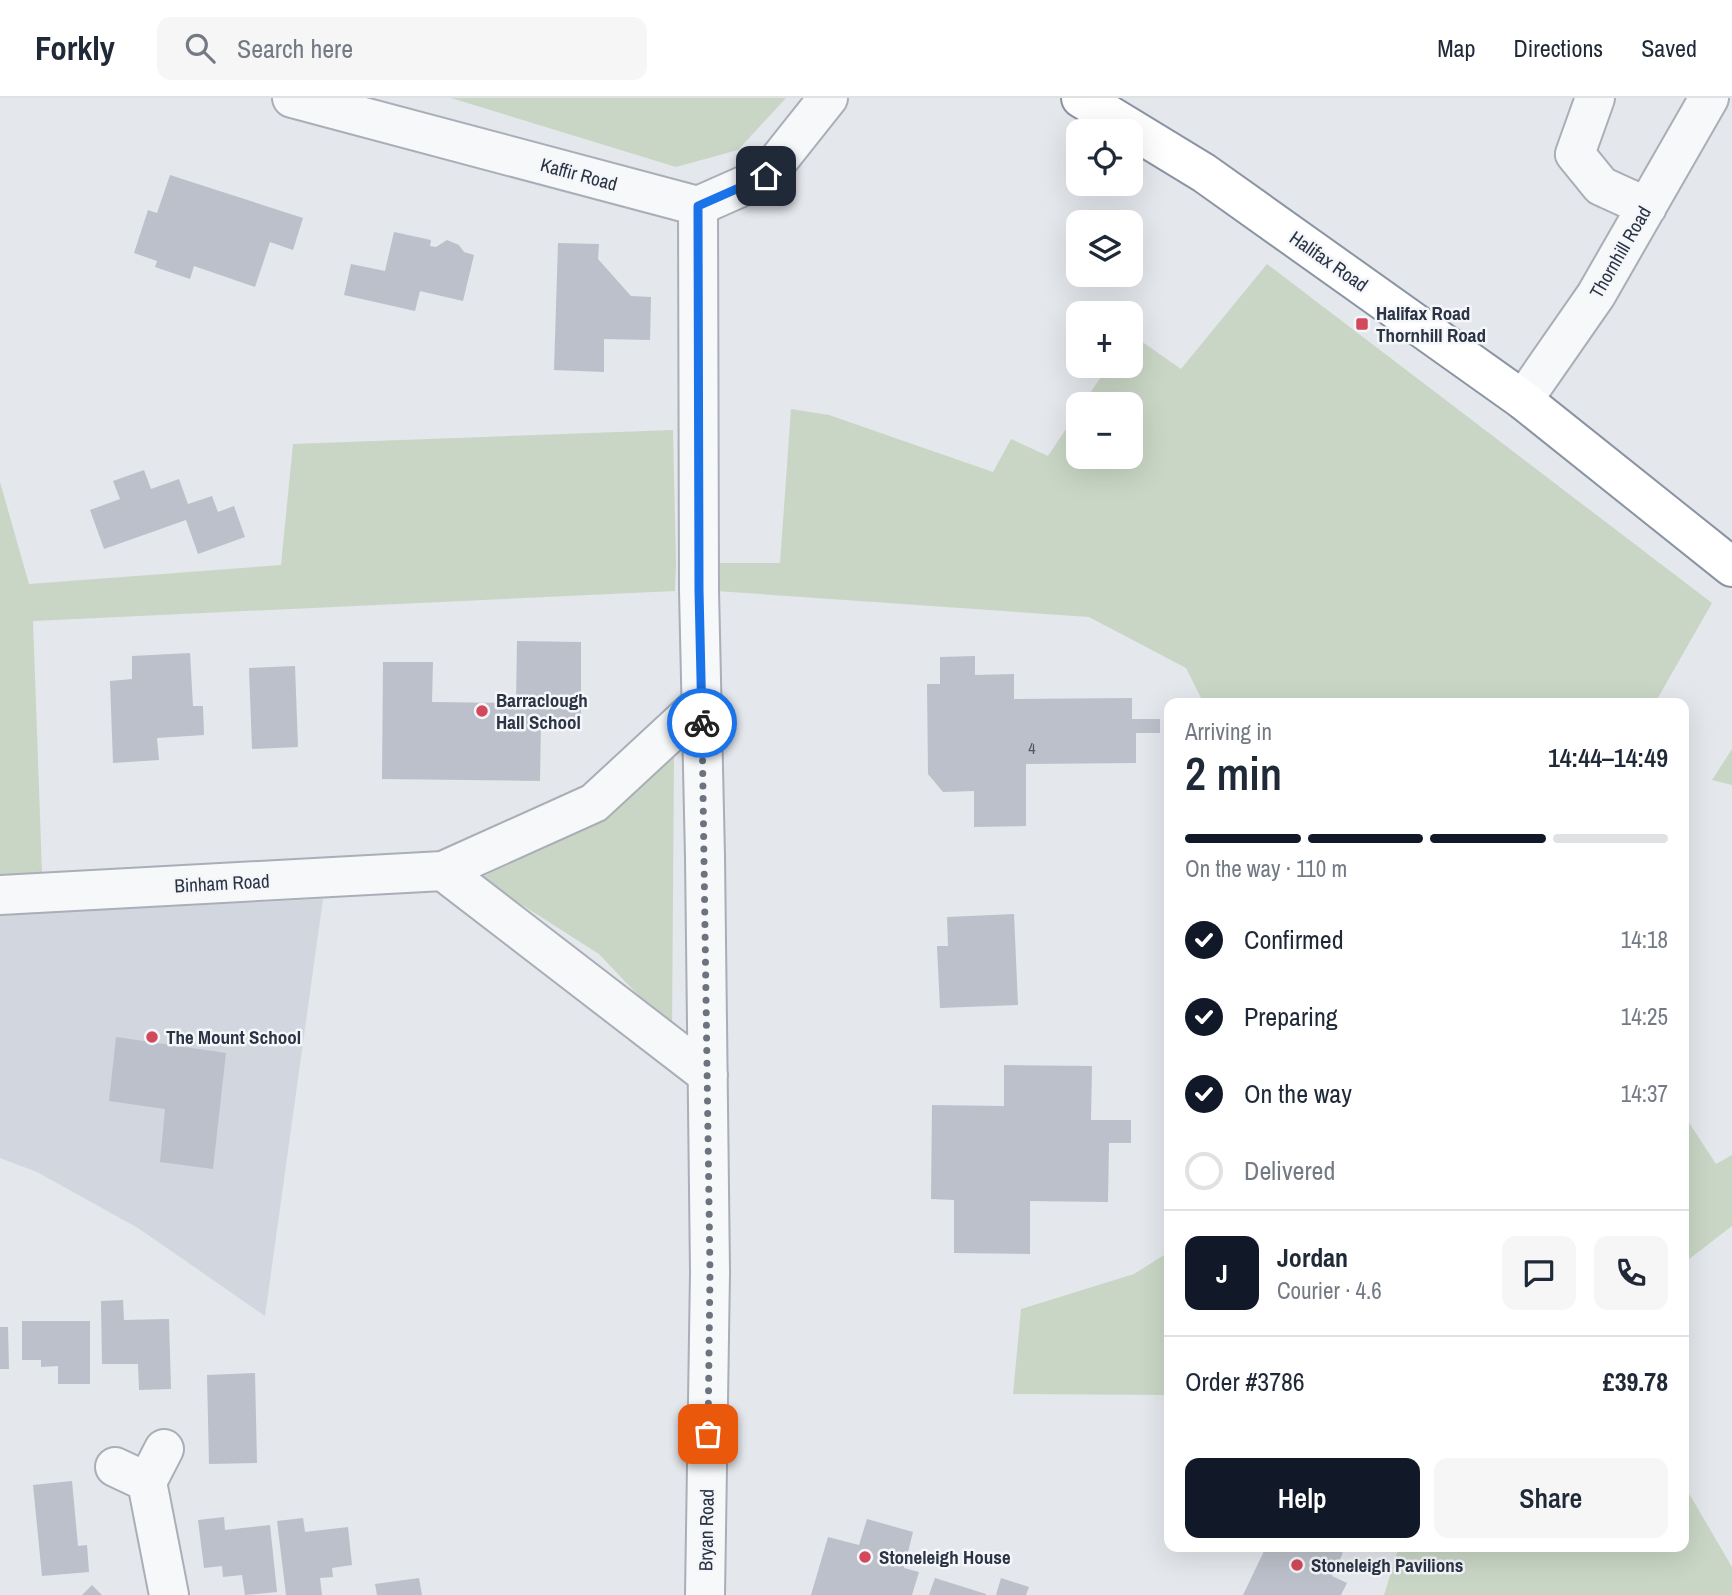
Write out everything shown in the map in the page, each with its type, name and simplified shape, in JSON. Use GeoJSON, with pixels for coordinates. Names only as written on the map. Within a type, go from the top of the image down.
{"type":"FeatureCollection","features":[{"type":"Feature","properties":{"kind":"highway","name":"Halifax Road"},"geometry":{"type":"LineString","coordinates":[[1081,98],[1204,173],[1523,400],[1732,567]]}},
{"type":"Feature","properties":{"kind":"street","name":"Kaffir Road"},"geometry":{"type":"LineString","coordinates":[[292,98],[698,206]]}},
{"type":"Feature","properties":{"kind":"street"},"geometry":{"type":"LineString","coordinates":[[698,206],[766,176],[828,98]]}},
{"type":"Feature","properties":{"kind":"street"},"geometry":{"type":"LineString","coordinates":[[1595,98],[1575,154],[1601,186],[1647,207]]}},
{"type":"Feature","properties":{"kind":"street","name":"Thornhill Road"},"geometry":{"type":"LineString","coordinates":[[1523,400],[1596,295],[1709,98]]}},
{"type":"Feature","properties":{"kind":"street","name":"Bryan Road"},"geometry":{"type":"LineString","coordinates":[[698,206],[701,704],[710,1272],[705,1595]]}},
{"type":"Feature","properties":{"kind":"street","name":"Binham Road"},"geometry":{"type":"LineString","coordinates":[[0,895],[443,871],[594,803],[701,704]]}},
{"type":"Feature","properties":{"kind":"street"},"geometry":{"type":"LineString","coordinates":[[443,871],[708,1074]]}},
{"type":"Feature","properties":{"kind":"street"},"geometry":{"type":"LineString","coordinates":[[142,1466],[169,1595]]}},
{"type":"Feature","properties":{"kind":"shaded area","name":"The Mount School"},"geometry":{"type":"Polygon","coordinates":[[[323,899],[265,1316],[138,1228],[37,1172],[0,1158],[0,915],[323,899]]]}},
{"type":"Feature","properties":{"kind":"green space"},"geometry":{"type":"Polygon","coordinates":[[[451,98],[786,98],[738,150],[676,167],[451,98]]]}},
{"type":"Feature","properties":{"kind":"green space"},"geometry":{"type":"Polygon","coordinates":[[[1267,264],[1712,603],[1658,698],[1201,698],[1186,668],[1089,617],[717,591],[716,563],[780,563],[791,409],[829,415],[993,472],[1011,439],[1048,456],[1066,429],[1066,469],[1143,469],[1143,392],[1091,392],[1100,378],[1143,378],[1143,342],[1181,369],[1267,264]]]}},
{"type":"Feature","properties":{"kind":"green space"},"geometry":{"type":"Polygon","coordinates":[[[673,430],[675,591],[33,621],[42,872],[0,875],[0,482],[29,584],[281,565],[293,444],[673,430]]]}},
{"type":"Feature","properties":{"kind":"green space"},"geometry":{"type":"Polygon","coordinates":[[[1732,749],[1732,785],[1712,780],[1732,749]]]}},
{"type":"Feature","properties":{"kind":"green space"},"geometry":{"type":"Polygon","coordinates":[[[674,755],[672,1031],[599,954],[480,878],[602,816],[674,755]]]}},
{"type":"Feature","properties":{"kind":"green space"},"geometry":{"type":"Polygon","coordinates":[[[1689,1123],[1716,1164],[1732,1155],[1732,1226],[1689,1259],[1689,1123]]]}},
{"type":"Feature","properties":{"kind":"green space"},"geometry":{"type":"Polygon","coordinates":[[[1164,1255],[1164,1395],[1013,1394],[1021,1309],[1134,1274],[1164,1255]]]}},
{"type":"Feature","properties":{"kind":"green space"},"geometry":{"type":"Polygon","coordinates":[[[1689,1494],[1732,1567],[1732,1595],[1384,1595],[1397,1552],[1689,1552],[1689,1494]]]}},
{"type":"Feature","properties":{"kind":"building"},"geometry":{"type":"Polygon","coordinates":[[[170,175],[303,218],[293,250],[270,242],[255,287],[194,266],[190,279],[155,267],[157,261],[134,253],[148,210],[157,213],[170,175]]]}},
{"type":"Feature","properties":{"kind":"building"},"geometry":{"type":"Polygon","coordinates":[[[394,232],[431,240],[430,246],[436,247],[447,240],[459,245],[464,252],[474,255],[463,301],[420,291],[415,311],[344,295],[351,264],[385,271],[394,232]]]}},
{"type":"Feature","properties":{"kind":"building"},"geometry":{"type":"Polygon","coordinates":[[[558,243],[599,244],[598,259],[631,296],[651,297],[650,340],[604,339],[604,372],[554,370],[558,243]]]}},
{"type":"Feature","properties":{"kind":"building"},"geometry":{"type":"Polygon","coordinates":[[[144,470],[151,489],[179,479],[188,504],[212,496],[218,512],[234,506],[245,537],[198,554],[186,520],[104,549],[90,510],[120,499],[113,481],[144,470]]]}},
{"type":"Feature","properties":{"kind":"building","name":"Barraclough Hall School"},"geometry":{"type":"Polygon","coordinates":[[[517,641],[581,642],[581,720],[541,719],[540,781],[382,779],[383,662],[433,662],[432,702],[516,703],[517,641]]]}},
{"type":"Feature","properties":{"kind":"building"},"geometry":{"type":"Polygon","coordinates":[[[190,653],[193,706],[203,706],[204,735],[157,738],[159,760],[113,763],[110,681],[132,679],[132,656],[190,653]]]}},
{"type":"Feature","properties":{"kind":"building"},"geometry":{"type":"Polygon","coordinates":[[[975,656],[975,675],[1014,674],[1014,699],[1132,698],[1132,719],[1160,719],[1160,733],[1136,733],[1136,763],[1026,764],[1026,826],[974,827],[974,791],[943,792],[928,774],[927,684],[940,684],[940,657],[975,656]]]}},
{"type":"Feature","properties":{"kind":"building"},"geometry":{"type":"Polygon","coordinates":[[[295,666],[298,747],[252,749],[249,668],[295,666]]]}},
{"type":"Feature","properties":{"kind":"building"},"geometry":{"type":"Polygon","coordinates":[[[1014,914],[1018,1005],[940,1008],[937,946],[948,946],[947,917],[1014,914]]]}},
{"type":"Feature","properties":{"kind":"building"},"geometry":{"type":"Polygon","coordinates":[[[116,1037],[226,1053],[213,1169],[160,1162],[165,1109],[109,1101],[116,1037]]]}},
{"type":"Feature","properties":{"kind":"building"},"geometry":{"type":"Polygon","coordinates":[[[1004,1065],[1092,1066],[1091,1120],[1131,1120],[1131,1143],[1109,1143],[1108,1202],[1030,1201],[1030,1254],[954,1253],[954,1200],[931,1199],[932,1105],[1004,1106],[1004,1065]]]}},
{"type":"Feature","properties":{"kind":"building"},"geometry":{"type":"Polygon","coordinates":[[[123,1300],[124,1320],[169,1319],[171,1389],[139,1390],[138,1364],[102,1364],[101,1301],[123,1300]]]}},
{"type":"Feature","properties":{"kind":"building"},"geometry":{"type":"Polygon","coordinates":[[[22,1321],[90,1321],[90,1384],[58,1384],[58,1366],[41,1367],[41,1360],[22,1360],[22,1321]]]}},
{"type":"Feature","properties":{"kind":"building"},"geometry":{"type":"Polygon","coordinates":[[[0,1327],[8,1327],[9,1369],[0,1369],[0,1327]]]}},
{"type":"Feature","properties":{"kind":"building"},"geometry":{"type":"Polygon","coordinates":[[[255,1373],[257,1463],[209,1464],[207,1375],[255,1373]]]}},
{"type":"Feature","properties":{"kind":"building"},"geometry":{"type":"Polygon","coordinates":[[[72,1481],[78,1546],[87,1545],[89,1572],[42,1576],[33,1485],[72,1481]]]}},
{"type":"Feature","properties":{"kind":"building"},"geometry":{"type":"Polygon","coordinates":[[[224,1517],[225,1530],[270,1525],[277,1592],[245,1595],[242,1575],[223,1577],[222,1566],[204,1568],[198,1520],[224,1517]]]}},
{"type":"Feature","properties":{"kind":"building"},"geometry":{"type":"Polygon","coordinates":[[[303,1518],[305,1532],[348,1527],[352,1565],[332,1568],[333,1577],[320,1578],[322,1595],[286,1595],[277,1521],[303,1518]]]}},
{"type":"Feature","properties":{"kind":"building","name":"Stoneleigh House"},"geometry":{"type":"Polygon","coordinates":[[[867,1519],[913,1532],[904,1568],[919,1572],[912,1595],[811,1595],[828,1537],[859,1545],[867,1519]]]}},
{"type":"Feature","properties":{"kind":"building","name":"Stoneleigh Pavilions"},"geometry":{"type":"Polygon","coordinates":[[[1264,1552],[1342,1552],[1332,1576],[1347,1583],[1341,1595],[1243,1595],[1264,1552]]]}},
{"type":"Feature","properties":{"kind":"building"},"geometry":{"type":"Polygon","coordinates":[[[419,1578],[422,1595],[377,1595],[375,1584],[419,1578]]]}},
{"type":"Feature","properties":{"kind":"building"},"geometry":{"type":"Polygon","coordinates":[[[935,1578],[986,1594],[986,1595],[929,1595],[935,1578]]]}},
{"type":"Feature","properties":{"kind":"building"},"geometry":{"type":"Polygon","coordinates":[[[1001,1578],[1029,1587],[1026,1595],[996,1595],[1001,1578]]]}},
{"type":"Feature","properties":{"kind":"building"},"geometry":{"type":"Polygon","coordinates":[[[92,1585],[102,1595],[82,1595],[92,1585]]]}},
{"type":"Feature","properties":{"kind":"way so far"},"geometry":{"type":"LineString","coordinates":[[702,723],[710,1272],[708,1434]]}},
{"type":"Feature","properties":{"kind":"place","name":"Halifax Road Thornhill Road"},"geometry":{"type":"Point","coordinates":[1362,324]}},
{"type":"Feature","properties":{"kind":"place","name":"Barraclough Hall School"},"geometry":{"type":"Point","coordinates":[482,711]}},
{"type":"Feature","properties":{"kind":"place","name":"The Mount School"},"geometry":{"type":"Point","coordinates":[152,1037]}},
{"type":"Feature","properties":{"kind":"place","name":"Stoneleigh House"},"geometry":{"type":"Point","coordinates":[865,1557]}},
{"type":"Feature","properties":{"kind":"place","name":"Stoneleigh Pavilions"},"geometry":{"type":"Point","coordinates":[1297,1565]}},
{"type":"Feature","properties":{"kind":"route"},"geometry":{"type":"LineString","coordinates":[[702,723],[698,206],[766,176]]}}]}
